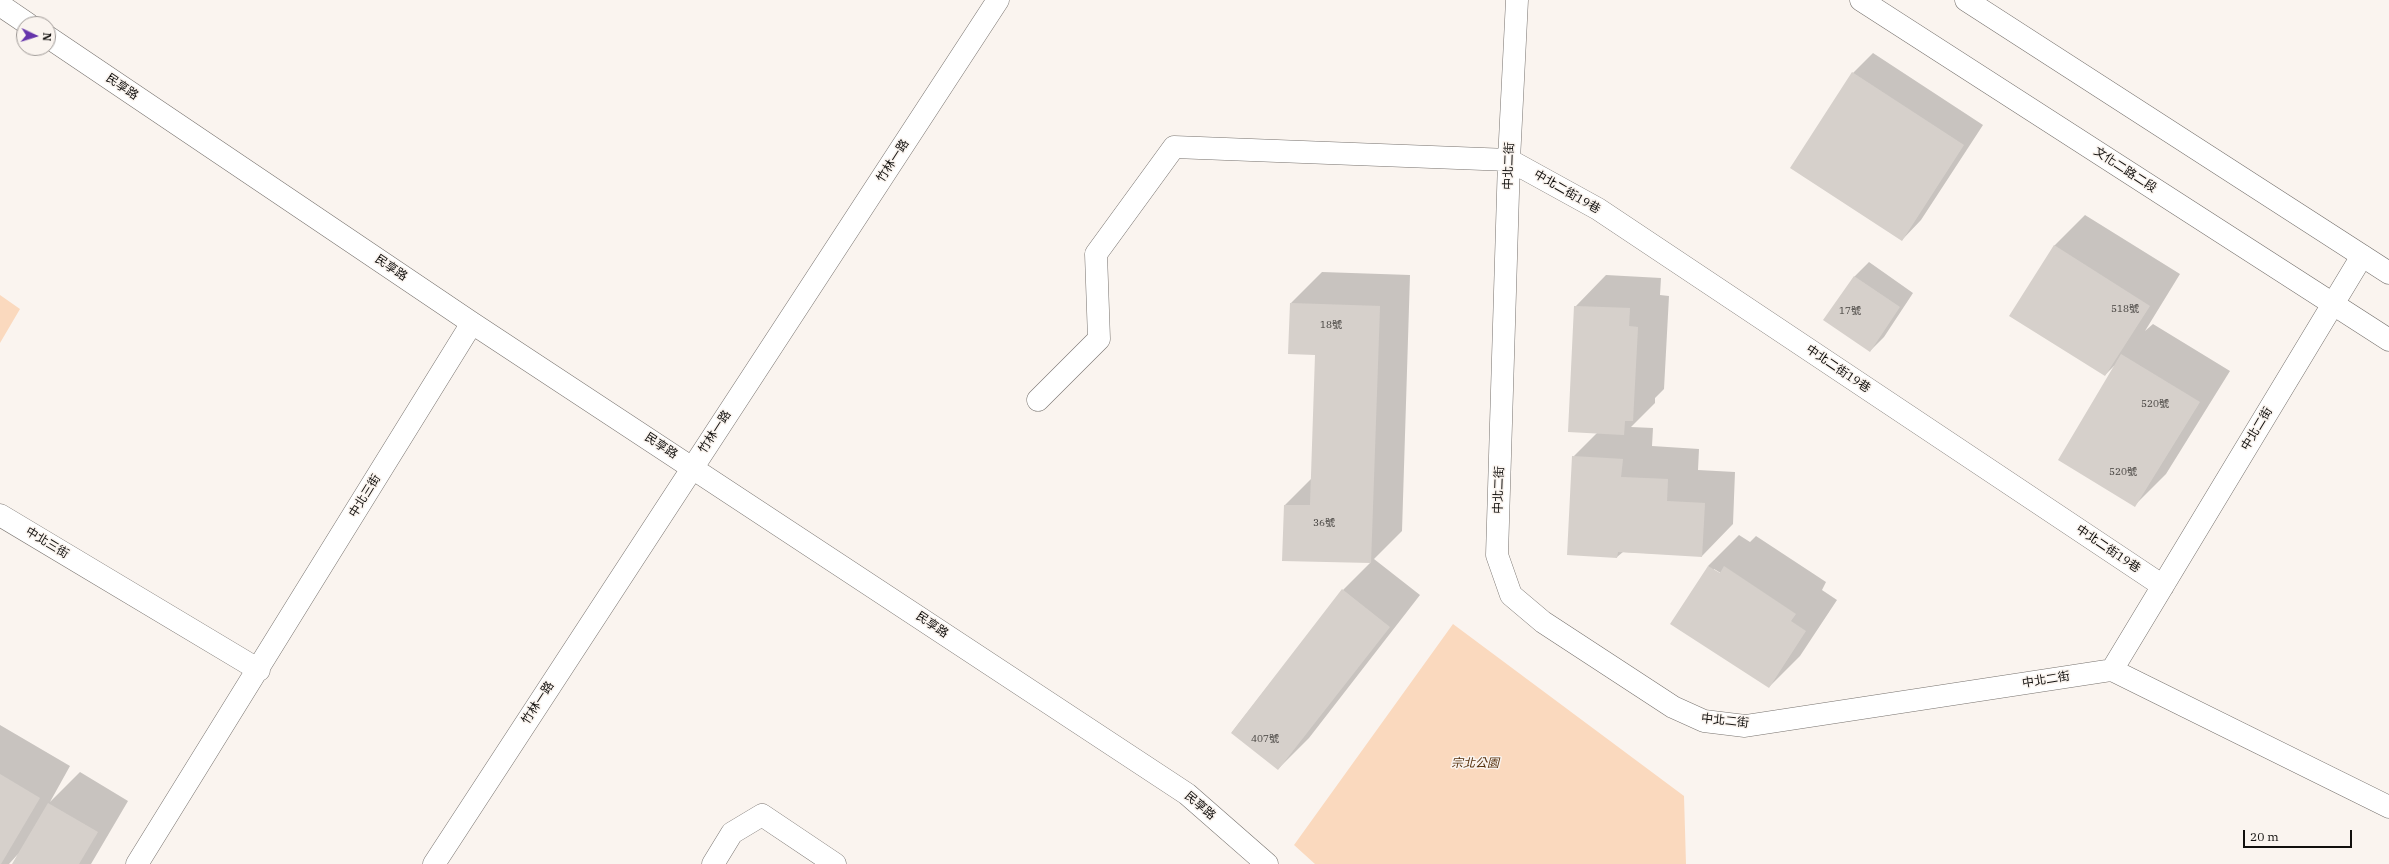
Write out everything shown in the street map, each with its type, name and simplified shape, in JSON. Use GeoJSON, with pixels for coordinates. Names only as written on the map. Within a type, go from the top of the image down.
{"type":"FeatureCollection","features":[{"type":"Feature","properties":{"kind":"street","name":"竹林一路"},"geometry":{"type":"LineString","coordinates":[[434,864],[692,466],[998,0]]}},
{"type":"Feature","properties":{"kind":"street","name":"中北二街"},"geometry":{"type":"LineString","coordinates":[[1517,0],[1509,160],[1497,555],[1511,595],[1543,622],[1666,703],[1704,721],[1745,726],[2112,670],[2362,256]]}},
{"type":"Feature","properties":{"kind":"street","name":"文化二路二段"},"geometry":{"type":"LineString","coordinates":[[1861,0],[2389,340]]}},
{"type":"Feature","properties":{"kind":"street"},"geometry":{"type":"LineString","coordinates":[[1966,0],[2389,273]]}},
{"type":"Feature","properties":{"kind":"street"},"geometry":{"type":"LineString","coordinates":[[0,5],[16,16]]}},
{"type":"Feature","properties":{"kind":"street","name":"民享路"},"geometry":{"type":"LineString","coordinates":[[56,42],[472,323],[692,466],[1187,794],[1268,864]]}},
{"type":"Feature","properties":{"kind":"street"},"geometry":{"type":"LineString","coordinates":[[1038,400],[1099,339],[1096,254],[1174,147],[1509,160]]}},
{"type":"Feature","properties":{"kind":"street","name":"中北二街19巷"},"geometry":{"type":"LineString","coordinates":[[1509,160],[1598,209],[2163,586]]}},
{"type":"Feature","properties":{"kind":"street","name":"中北三街"},"geometry":{"type":"LineString","coordinates":[[137,864],[472,323]]}},
{"type":"Feature","properties":{"kind":"street","name":"中北三街"},"geometry":{"type":"LineString","coordinates":[[0,515],[258,670]]}},
{"type":"Feature","properties":{"kind":"street"},"geometry":{"type":"LineString","coordinates":[[2112,670],[2389,807]]}},
{"type":"Feature","properties":{"kind":"street"},"geometry":{"type":"LineString","coordinates":[[713,864],[732,833],[762,815],[835,864]]}},
{"type":"Feature","properties":{"kind":"green space"},"geometry":{"type":"Polygon","coordinates":[[[0,295],[20,309],[0,343],[0,295]]]}},
{"type":"Feature","properties":{"kind":"green space","name":"宗北公園"},"geometry":{"type":"Polygon","coordinates":[[[1453,624],[1684,796],[1686,864],[1315,864],[1294,845],[1453,624]]]}},
{"type":"Feature","properties":{"kind":"building"},"geometry":{"type":"Polygon","coordinates":[[[1852,72],[1964,145],[1902,241],[1790,168],[1852,72]]]}},
{"type":"Feature","properties":{"kind":"building"},"geometry":{"type":"Polygon","coordinates":[[[2054,245],[2150,306],[2105,376],[2009,316],[2054,245]]]}},
{"type":"Feature","properties":{"kind":"building"},"geometry":{"type":"Polygon","coordinates":[[[1854,276],[1900,307],[1870,352],[1823,320],[1854,276]]]}},
{"type":"Feature","properties":{"kind":"building"},"geometry":{"type":"Polygon","coordinates":[[[1290,303],[1380,306],[1371,563],[1282,561],[1284,505],[1310,505],[1315,355],[1288,354],[1290,303]]]}},
{"type":"Feature","properties":{"kind":"building"},"geometry":{"type":"Polygon","coordinates":[[[1574,306],[1630,308],[1629,326],[1638,327],[1633,421],[1625,421],[1624,435],[1568,432],[1574,306]]]}},
{"type":"Feature","properties":{"kind":"building"},"geometry":{"type":"Polygon","coordinates":[[[2121,354],[2200,402],[2135,507],[2058,460],[2121,354]]]}},
{"type":"Feature","properties":{"kind":"building"},"geometry":{"type":"Polygon","coordinates":[[[1572,456],[1623,459],[1621,477],[1668,479],[1667,501],[1705,503],[1702,557],[1618,552],[1617,558],[1567,555],[1572,456]]]}},
{"type":"Feature","properties":{"kind":"building"},"geometry":{"type":"Polygon","coordinates":[[[1708,566],[1720,573],[1724,566],[1796,614],[1791,621],[1806,631],[1769,688],[1670,624],[1708,566]]]}},
{"type":"Feature","properties":{"kind":"building"},"geometry":{"type":"Polygon","coordinates":[[[1342,589],[1390,627],[1278,770],[1231,733],[1342,589]]]}},
{"type":"Feature","properties":{"kind":"building"},"geometry":{"type":"Polygon","coordinates":[[[0,774],[40,798],[1,864],[0,864],[0,774]]]}},
{"type":"Feature","properties":{"kind":"building"},"geometry":{"type":"Polygon","coordinates":[[[48,803],[98,832],[79,864],[12,864],[48,803]]]}}]}
